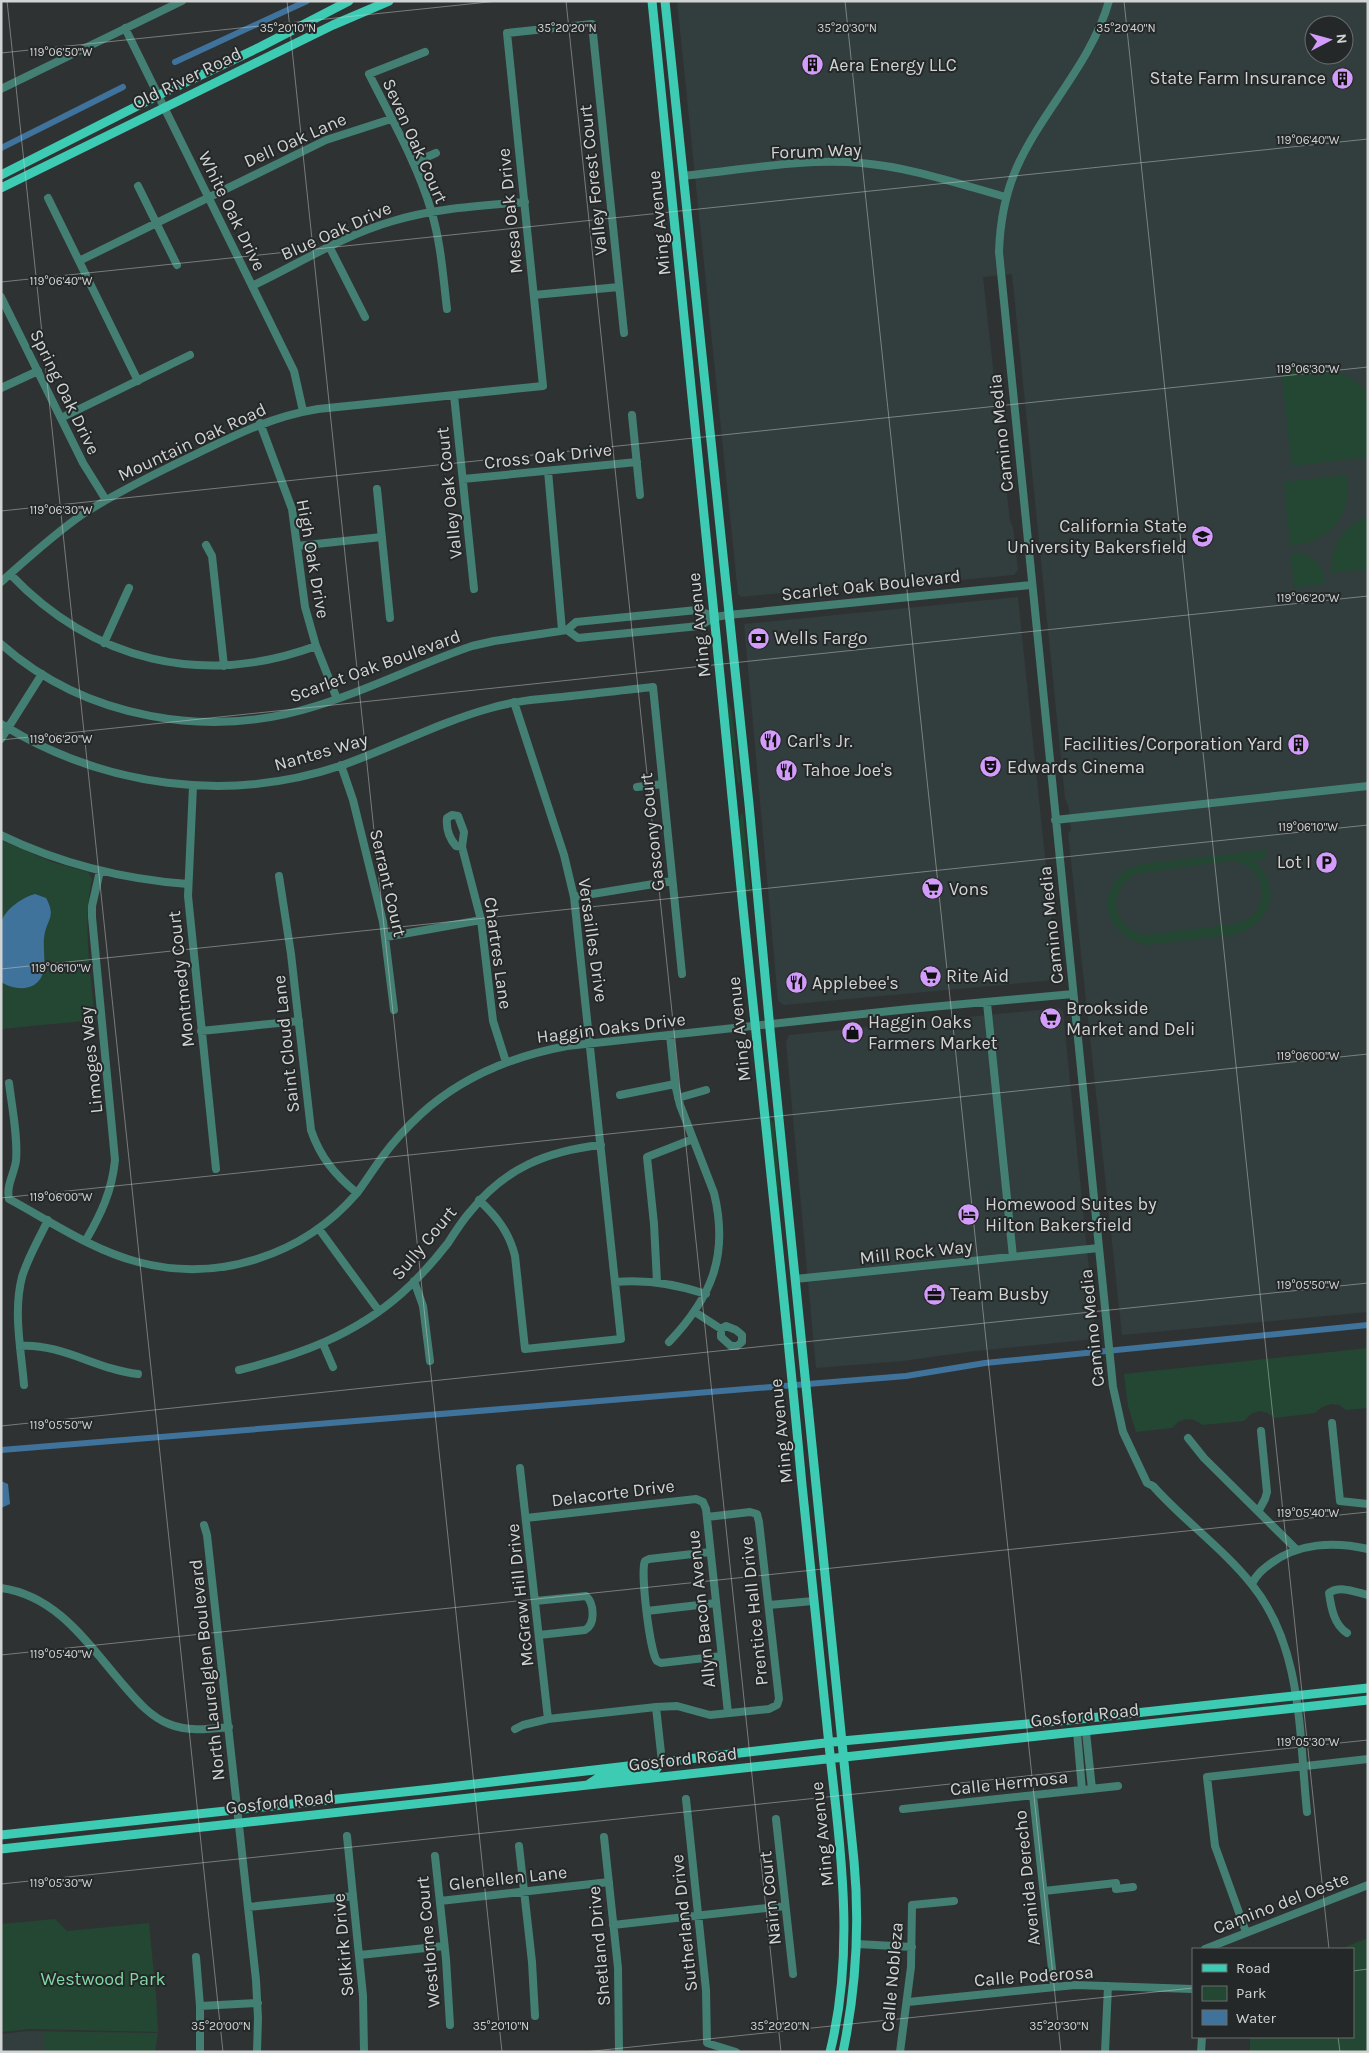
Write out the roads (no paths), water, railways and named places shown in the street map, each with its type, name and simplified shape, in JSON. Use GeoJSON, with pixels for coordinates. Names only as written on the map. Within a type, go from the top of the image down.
{"type":"FeatureCollection","features":[{"type":"Feature","properties":{"kind":"main road","name":"Old River Road"},"geometry":{"type":"LineString","coordinates":[[1,175],[349,1]]}},
{"type":"Feature","properties":{"kind":"main road","name":"Old River Road"},"geometry":{"type":"LineString","coordinates":[[1,188],[164,106],[342,21],[389,1]]}},
{"type":"Feature","properties":{"kind":"main road","name":"Ming Avenue"},"geometry":{"type":"LineString","coordinates":[[652,1],[755,1026],[794,1393],[813,1601],[844,1885],[845,1926],[839,2010],[830,2052]]}},
{"type":"Feature","properties":{"kind":"main road","name":"Ming Avenue"},"geometry":{"type":"LineString","coordinates":[[665,1],[749,804],[856,1882],[857,1944],[851,2007],[843,2052]]}},
{"type":"Feature","properties":{"kind":"main road"},"geometry":{"type":"LineString","coordinates":[[776,1226],[786,1270],[795,1279]]}},
{"type":"Feature","properties":{"kind":"main road","name":"Gosford Road"},"geometry":{"type":"LineString","coordinates":[[1,1835],[432,1789],[829,1742],[1080,1719],[1368,1688]]}},
{"type":"Feature","properties":{"kind":"main road","name":"Gosford Road"},"geometry":{"type":"LineString","coordinates":[[1,1848],[1368,1700]]}},
{"type":"Feature","properties":{"kind":"main road"},"geometry":{"type":"LineString","coordinates":[[586,1786],[598,1778],[654,1772],[662,1762]]}},
{"type":"Feature","properties":{"kind":"street","name":"Camino Media"},"geometry":{"type":"LineString","coordinates":[[1109,1],[1093,42],[1026,149],[1012,180],[1006,197],[1000,234],[999,267],[1110,1358],[1118,1416],[1128,1444],[1147,1483],[1153,1486],[1252,1584],[1271,1612],[1284,1642],[1296,1696],[1307,1812]]}},
{"type":"Feature","properties":{"kind":"street"},"geometry":{"type":"LineString","coordinates":[[1,89],[81,52],[125,28],[180,2]]}},
{"type":"Feature","properties":{"kind":"street","name":"Mesa Oak Drive"},"geometry":{"type":"LineString","coordinates":[[543,386],[507,33],[592,24]]}},
{"type":"Feature","properties":{"kind":"street","name":"Valley Forest Court"},"geometry":{"type":"LineString","coordinates":[[592,24],[624,333]]}},
{"type":"Feature","properties":{"kind":"street","name":"White Oak Drive"},"geometry":{"type":"LineString","coordinates":[[125,28],[294,371],[303,411]]}},
{"type":"Feature","properties":{"kind":"street","name":"Seven Oak Court"},"geometry":{"type":"LineString","coordinates":[[425,52],[369,74],[413,163],[432,212],[442,262],[447,309]]}},
{"type":"Feature","properties":{"kind":"street","name":"Dell Oak Lane"},"geometry":{"type":"LineString","coordinates":[[79,261],[326,140],[360,127],[391,119]]}},
{"type":"Feature","properties":{"kind":"street"},"geometry":{"type":"LineString","coordinates":[[413,163],[436,153]]}},
{"type":"Feature","properties":{"kind":"street","name":"Forum Way"},"geometry":{"type":"LineString","coordinates":[[683,176],[809,163],[863,163],[905,170],[1006,197]]}},
{"type":"Feature","properties":{"kind":"street"},"geometry":{"type":"LineString","coordinates":[[138,186],[177,265]]}},
{"type":"Feature","properties":{"kind":"street"},"geometry":{"type":"LineString","coordinates":[[48,198],[138,381]]}},
{"type":"Feature","properties":{"kind":"street","name":"Blue Oak Drive"},"geometry":{"type":"LineString","coordinates":[[252,286],[374,227],[432,212],[525,202]]}},
{"type":"Feature","properties":{"kind":"street"},"geometry":{"type":"LineString","coordinates":[[330,248],[364,317]]}},
{"type":"Feature","properties":{"kind":"street"},"geometry":{"type":"LineString","coordinates":[[534,296],[619,287]]}},
{"type":"Feature","properties":{"kind":"street","name":"Spring Oak Drive"},"geometry":{"type":"LineString","coordinates":[[1,297],[83,463],[106,500]]}},
{"type":"Feature","properties":{"kind":"street"},"geometry":{"type":"LineString","coordinates":[[61,418],[190,355]]}},
{"type":"Feature","properties":{"kind":"street"},"geometry":{"type":"LineString","coordinates":[[1,388],[38,370]]}},
{"type":"Feature","properties":{"kind":"street","name":"Mountain Oak Road"},"geometry":{"type":"LineString","coordinates":[[1,582],[60,531],[106,500],[142,480],[260,424],[303,411],[543,386]]}},
{"type":"Feature","properties":{"kind":"street","name":"Valley Oak Court"},"geometry":{"type":"LineString","coordinates":[[454,395],[474,589]]}},
{"type":"Feature","properties":{"kind":"street"},"geometry":{"type":"LineString","coordinates":[[632,415],[640,494]]}},
{"type":"Feature","properties":{"kind":"street","name":"High Oak Drive"},"geometry":{"type":"LineString","coordinates":[[260,424],[292,509],[305,607],[316,646],[337,699]]}},
{"type":"Feature","properties":{"kind":"street","name":"Cross Oak Drive"},"geometry":{"type":"LineString","coordinates":[[463,479],[637,462]]}},
{"type":"Feature","properties":{"kind":"street"},"geometry":{"type":"LineString","coordinates":[[548,471],[564,630]]}},
{"type":"Feature","properties":{"kind":"street"},"geometry":{"type":"LineString","coordinates":[[377,489],[390,618]]}},
{"type":"Feature","properties":{"kind":"street"},"geometry":{"type":"LineString","coordinates":[[297,546],[382,537]]}},
{"type":"Feature","properties":{"kind":"street"},"geometry":{"type":"LineString","coordinates":[[206,545],[212,556],[224,666]]}},
{"type":"Feature","properties":{"kind":"street"},"geometry":{"type":"LineString","coordinates":[[10,574],[26,592],[56,616],[104,643],[126,652],[163,661],[190,665],[224,666],[262,662],[316,646]]}},
{"type":"Feature","properties":{"kind":"street","name":"Scarlet Oak Boulevard"},"geometry":{"type":"LineString","coordinates":[[564,630],[578,638],[699,626],[715,617],[728,615],[1031,584]]}},
{"type":"Feature","properties":{"kind":"street"},"geometry":{"type":"LineString","coordinates":[[104,643],[129,588]]}},
{"type":"Feature","properties":{"kind":"street","name":"Scarlet Oak Boulevard"},"geometry":{"type":"LineString","coordinates":[[1,644],[42,674],[67,688],[104,703],[148,716],[186,721],[226,722],[272,717],[295,712],[337,699],[472,646],[564,630],[576,622],[697,610],[715,617]]}},
{"type":"Feature","properties":{"kind":"street"},"geometry":{"type":"LineString","coordinates":[[1,739],[5,726],[42,674]]}},
{"type":"Feature","properties":{"kind":"street","name":"Nantes Way"},"geometry":{"type":"LineString","coordinates":[[5,726],[55,753],[93,767],[140,779],[193,786],[262,784],[299,777],[341,765],[476,712],[514,702],[653,687]]}},
{"type":"Feature","properties":{"kind":"street","name":"Gascony Court"},"geometry":{"type":"LineString","coordinates":[[653,687],[682,974]]}},
{"type":"Feature","properties":{"kind":"street","name":"Versailles Drive"},"geometry":{"type":"LineString","coordinates":[[480,1200],[502,1223],[512,1245],[515,1256],[525,1349],[621,1339],[574,897],[564,855],[514,702]]}},
{"type":"Feature","properties":{"kind":"street","name":"Serrant Court"},"geometry":{"type":"LineString","coordinates":[[341,765],[353,800],[386,936],[394,1010]]}},
{"type":"Feature","properties":{"kind":"street"},"geometry":{"type":"LineString","coordinates":[[637,787],[663,784]]}},
{"type":"Feature","properties":{"kind":"street","name":"Montmedy Court"},"geometry":{"type":"LineString","coordinates":[[193,786],[188,884],[216,1169]]}},
{"type":"Feature","properties":{"kind":"street"},"geometry":{"type":"LineString","coordinates":[[1055,820],[1368,786]]}},
{"type":"Feature","properties":{"kind":"street"},"geometry":{"type":"LineString","coordinates":[[1,835],[50,856],[100,871],[138,879],[188,884]]}},
{"type":"Feature","properties":{"kind":"street","name":"Chartres Lane"},"geometry":{"type":"LineString","coordinates":[[462,847],[481,920],[493,1021],[506,1062]]}},
{"type":"Feature","properties":{"kind":"street","name":"Limoges Way"},"geometry":{"type":"LineString","coordinates":[[86,1240],[106,1202],[114,1174],[115,1160],[92,918],[93,901],[100,871]]}},
{"type":"Feature","properties":{"kind":"street","name":"Saint Cloud Lane"},"geometry":{"type":"LineString","coordinates":[[279,876],[292,954],[308,1116],[312,1135],[318,1150],[331,1169],[357,1193]]}},
{"type":"Feature","properties":{"kind":"street"},"geometry":{"type":"LineString","coordinates":[[574,897],[672,881]]}},
{"type":"Feature","properties":{"kind":"street"},"geometry":{"type":"LineString","coordinates":[[386,936],[481,920]]}},
{"type":"Feature","properties":{"kind":"street","name":"Haggin Oaks Drive"},"geometry":{"type":"LineString","coordinates":[[9,1083],[16,1150],[14,1173],[7,1190],[9,1199],[102,1249],[137,1262],[174,1268],[208,1269],[240,1264],[273,1254],[319,1229],[357,1193],[396,1140],[422,1112],[462,1084],[506,1062],[548,1049],[909,1009],[1073,994]]}},
{"type":"Feature","properties":{"kind":"street"},"geometry":{"type":"LineString","coordinates":[[987,1003],[1013,1257]]}},
{"type":"Feature","properties":{"kind":"street"},"geometry":{"type":"LineString","coordinates":[[202,1031],[298,1021]]}},
{"type":"Feature","properties":{"kind":"street"},"geometry":{"type":"LineString","coordinates":[[669,1342],[695,1312],[706,1294],[716,1268],[719,1252],[720,1224],[714,1193],[678,1098],[670,1035]]}},
{"type":"Feature","properties":{"kind":"street"},"geometry":{"type":"LineString","coordinates":[[620,1096],[675,1084]]}},
{"type":"Feature","properties":{"kind":"street"},"geometry":{"type":"LineString","coordinates":[[678,1098],[706,1090]]}},
{"type":"Feature","properties":{"kind":"street"},"geometry":{"type":"LineString","coordinates":[[657,1282],[648,1157],[693,1139]]}},
{"type":"Feature","properties":{"kind":"street","name":"Sully Court"},"geometry":{"type":"LineString","coordinates":[[239,1370],[283,1359],[323,1344],[379,1312],[433,1261],[480,1200],[509,1175],[536,1160],[564,1151],[601,1145]]}},
{"type":"Feature","properties":{"kind":"street"},"geometry":{"type":"LineString","coordinates":[[24,1385],[18,1306],[22,1278],[32,1251],[48,1220]]}},
{"type":"Feature","properties":{"kind":"street"},"geometry":{"type":"LineString","coordinates":[[319,1229],[379,1312]]}},
{"type":"Feature","properties":{"kind":"street","name":"Mill Rock Way"},"geometry":{"type":"LineString","coordinates":[[795,1279],[1099,1248]]}},
{"type":"Feature","properties":{"kind":"street"},"geometry":{"type":"LineString","coordinates":[[414,1281],[425,1320],[430,1361]]}},
{"type":"Feature","properties":{"kind":"street"},"geometry":{"type":"LineString","coordinates":[[615,1282],[657,1282],[706,1294]]}},
{"type":"Feature","properties":{"kind":"street"},"geometry":{"type":"LineString","coordinates":[[695,1312],[721,1329]]}},
{"type":"Feature","properties":{"kind":"street"},"geometry":{"type":"LineString","coordinates":[[323,1344],[333,1367]]}},
{"type":"Feature","properties":{"kind":"street"},"geometry":{"type":"LineString","coordinates":[[20,1346],[47,1348],[118,1370],[138,1374]]}},
{"type":"Feature","properties":{"kind":"street"},"geometry":{"type":"LineString","coordinates":[[1332,1423],[1340,1501],[1368,1504]]}},
{"type":"Feature","properties":{"kind":"street"},"geometry":{"type":"LineString","coordinates":[[1258,1510],[1267,1492],[1261,1431]]}},
{"type":"Feature","properties":{"kind":"street"},"geometry":{"type":"LineString","coordinates":[[1188,1438],[1204,1458],[1297,1550]]}},
{"type":"Feature","properties":{"kind":"street","name":"McGraw Hill Drive"},"geometry":{"type":"LineString","coordinates":[[520,1468],[548,1719]]}},
{"type":"Feature","properties":{"kind":"street","name":"Delacorte Drive"},"geometry":{"type":"LineString","coordinates":[[526,1518],[696,1499],[703,1502]]}},
{"type":"Feature","properties":{"kind":"street","name":"Allyn Bacon Avenue"},"geometry":{"type":"LineString","coordinates":[[703,1502],[728,1713]]}},
{"type":"Feature","properties":{"kind":"street","name":"Prentice Hall Drive"},"geometry":{"type":"LineString","coordinates":[[706,1517],[750,1512],[757,1514],[760,1522],[779,1699],[777,1704],[769,1709],[728,1713]]}},
{"type":"Feature","properties":{"kind":"street","name":"North Laurelglen Boulevard"},"geometry":{"type":"LineString","coordinates":[[204,1525],[207,1535],[240,1823],[258,2003],[258,2052]]}},
{"type":"Feature","properties":{"kind":"street"},"geometry":{"type":"LineString","coordinates":[[1252,1584],[1255,1577],[1264,1568],[1297,1550],[1329,1544],[1368,1549]]}},
{"type":"Feature","properties":{"kind":"street"},"geometry":{"type":"LineString","coordinates":[[710,1552],[645,1561],[643,1571],[647,1611],[652,1652],[657,1662],[722,1656]]}},
{"type":"Feature","properties":{"kind":"street"},"geometry":{"type":"LineString","coordinates":[[1,1588],[29,1595],[60,1613],[139,1704],[157,1719],[180,1728],[229,1727]]}},
{"type":"Feature","properties":{"kind":"street"},"geometry":{"type":"LineString","coordinates":[[1347,1633],[1337,1623],[1331,1607],[1329,1593],[1334,1589],[1340,1589],[1368,1595]]}},
{"type":"Feature","properties":{"kind":"street"},"geometry":{"type":"LineString","coordinates":[[535,1601],[586,1596],[590,1601],[593,1620],[589,1628],[585,1630],[539,1636]]}},
{"type":"Feature","properties":{"kind":"street"},"geometry":{"type":"LineString","coordinates":[[769,1605],[813,1601]]}},
{"type":"Feature","properties":{"kind":"street"},"geometry":{"type":"LineString","coordinates":[[647,1611],[716,1603]]}},
{"type":"Feature","properties":{"kind":"street"},"geometry":{"type":"LineString","coordinates":[[515,1729],[523,1725],[548,1719],[656,1707],[676,1706],[710,1715],[728,1713]]}},
{"type":"Feature","properties":{"kind":"street"},"geometry":{"type":"LineString","coordinates":[[656,1707],[662,1762]]}},
{"type":"Feature","properties":{"kind":"street"},"geometry":{"type":"LineString","coordinates":[[1082,1732],[1092,1789]]}},
{"type":"Feature","properties":{"kind":"street"},"geometry":{"type":"LineString","coordinates":[[1082,1732],[1082,1790]]}},
{"type":"Feature","properties":{"kind":"street"},"geometry":{"type":"LineString","coordinates":[[1246,1932],[1215,1846],[1207,1777],[1368,1759]]}},
{"type":"Feature","properties":{"kind":"street","name":"Calle Hermosa"},"geometry":{"type":"LineString","coordinates":[[903,1809],[1118,1786]]}},
{"type":"Feature","properties":{"kind":"street","name":"Avenida Derecho"},"geometry":{"type":"LineString","coordinates":[[1033,1795],[1054,1987]]}},
{"type":"Feature","properties":{"kind":"street","name":"Sutherland Drive"},"geometry":{"type":"LineString","coordinates":[[686,1800],[707,2007],[707,2043],[736,2052]]}},
{"type":"Feature","properties":{"kind":"street","name":"Nairn Court"},"geometry":{"type":"LineString","coordinates":[[776,1819],[793,1974]]}},
{"type":"Feature","properties":{"kind":"street","name":"Selkirk Drive"},"geometry":{"type":"LineString","coordinates":[[347,1836],[360,1955],[364,2052]]}},
{"type":"Feature","properties":{"kind":"street","name":"Shetland Drive"},"geometry":{"type":"LineString","coordinates":[[604,1837],[620,2010],[619,2052]]}},
{"type":"Feature","properties":{"kind":"street"},"geometry":{"type":"LineString","coordinates":[[519,1846],[532,1962],[535,2016]]}},
{"type":"Feature","properties":{"kind":"street","name":"Westlorne Court"},"geometry":{"type":"LineString","coordinates":[[435,1856],[450,2026]]}},
{"type":"Feature","properties":{"kind":"street","name":"Glenellen Lane"},"geometry":{"type":"LineString","coordinates":[[440,1901],[609,1882]]}},
{"type":"Feature","properties":{"kind":"street"},"geometry":{"type":"LineString","coordinates":[[1044,1891],[1116,1883],[1116,1889],[1133,1887]]}},
{"type":"Feature","properties":{"kind":"street","name":"Camino del Oeste"},"geometry":{"type":"LineString","coordinates":[[1207,1948],[1368,1884]]}},
{"type":"Feature","properties":{"kind":"street"},"geometry":{"type":"LineString","coordinates":[[248,1907],[353,1896]]}},
{"type":"Feature","properties":{"kind":"street","name":"Calle Nobleza"},"geometry":{"type":"LineString","coordinates":[[900,2052],[908,2002],[912,1947],[912,1905],[954,1901]]}},
{"type":"Feature","properties":{"kind":"street"},"geometry":{"type":"LineString","coordinates":[[613,1925],[786,1906]]}},
{"type":"Feature","properties":{"kind":"street"},"geometry":{"type":"LineString","coordinates":[[857,1944],[912,1947]]}},
{"type":"Feature","properties":{"kind":"street"},"geometry":{"type":"LineString","coordinates":[[360,1955],[444,1946]]}},
{"type":"Feature","properties":{"kind":"street"},"geometry":{"type":"LineString","coordinates":[[196,1957],[200,2006],[200,2052]]}},
{"type":"Feature","properties":{"kind":"street","name":"Calle Poderosa"},"geometry":{"type":"LineString","coordinates":[[908,2002],[1075,1985],[1192,1989]]}},
{"type":"Feature","properties":{"kind":"street"},"geometry":{"type":"LineString","coordinates":[[1105,2052],[1108,1986]]}},
{"type":"Feature","properties":{"kind":"street"},"geometry":{"type":"LineString","coordinates":[[200,2006],[258,2003]]}},
{"type":"Feature","properties":{"kind":"street"},"geometry":{"type":"LineString","coordinates":[[1201,2052],[1202,2038]]}},
{"type":"Feature","properties":{"kind":"water"},"geometry":{"type":"Polygon","coordinates":[[[35,894],[46,898],[51,910],[44,938],[43,973],[36,984],[31,987],[13,987],[1,982],[2,920],[16,904],[35,894]]]}},
{"type":"Feature","properties":{"kind":"water"},"geometry":{"type":"Polygon","coordinates":[[[1,1481],[8,1484],[10,1504],[1,1508],[1,1481]]]}},
{"type":"Feature","properties":{"kind":"waterway"},"geometry":{"type":"LineString","coordinates":[[175,62],[307,1]]}},
{"type":"Feature","properties":{"kind":"waterway"},"geometry":{"type":"LineString","coordinates":[[1,148],[123,87]]}},
{"type":"Feature","properties":{"kind":"waterway"},"geometry":{"type":"LineString","coordinates":[[1,1450],[906,1376],[985,1363],[1368,1325]]}},
{"type":"Feature","properties":{"kind":"place","name":"Aera Energy LLC"},"geometry":{"type":"Point","coordinates":[813,65]}},
{"type":"Feature","properties":{"kind":"place","name":"State Farm Insurance"},"geometry":{"type":"Point","coordinates":[1342,78]}},
{"type":"Feature","properties":{"kind":"place","name":"California State University Bakersfield"},"geometry":{"type":"Point","coordinates":[1203,536]}},
{"type":"Feature","properties":{"kind":"place","name":"Wells Fargo"},"geometry":{"type":"Point","coordinates":[758,638]}},
{"type":"Feature","properties":{"kind":"place","name":"Carl's Jr."},"geometry":{"type":"Point","coordinates":[771,741]}},
{"type":"Feature","properties":{"kind":"place","name":"Facilities/Corporation Yard"},"geometry":{"type":"Point","coordinates":[1299,744]}},
{"type":"Feature","properties":{"kind":"place","name":"Edwards Cinema"},"geometry":{"type":"Point","coordinates":[991,767]}},
{"type":"Feature","properties":{"kind":"place","name":"Tahoe Joe's"},"geometry":{"type":"Point","coordinates":[787,770]}},
{"type":"Feature","properties":{"kind":"place","name":"Lot I"},"geometry":{"type":"Point","coordinates":[1327,862]}},
{"type":"Feature","properties":{"kind":"place","name":"Vons"},"geometry":{"type":"Point","coordinates":[933,889]}},
{"type":"Feature","properties":{"kind":"place","name":"Rite Aid"},"geometry":{"type":"Point","coordinates":[930,976]}},
{"type":"Feature","properties":{"kind":"place","name":"Applebee's"},"geometry":{"type":"Point","coordinates":[796,983]}},
{"type":"Feature","properties":{"kind":"place","name":"Brookside Market and Deli"},"geometry":{"type":"Point","coordinates":[1050,1018]}},
{"type":"Feature","properties":{"kind":"place","name":"Haggin Oaks Farmers Market"},"geometry":{"type":"Point","coordinates":[852,1032]}},
{"type":"Feature","properties":{"kind":"place","name":"Homewood Suites by Hilton Bakersfield"},"geometry":{"type":"Point","coordinates":[969,1214]}},
{"type":"Feature","properties":{"kind":"place","name":"Team Busby"},"geometry":{"type":"Point","coordinates":[934,1294]}},
{"type":"Feature","properties":{"kind":"park label","name":"Westwood Park"},"geometry":{"type":"Point","coordinates":[103,1979]}}]}
